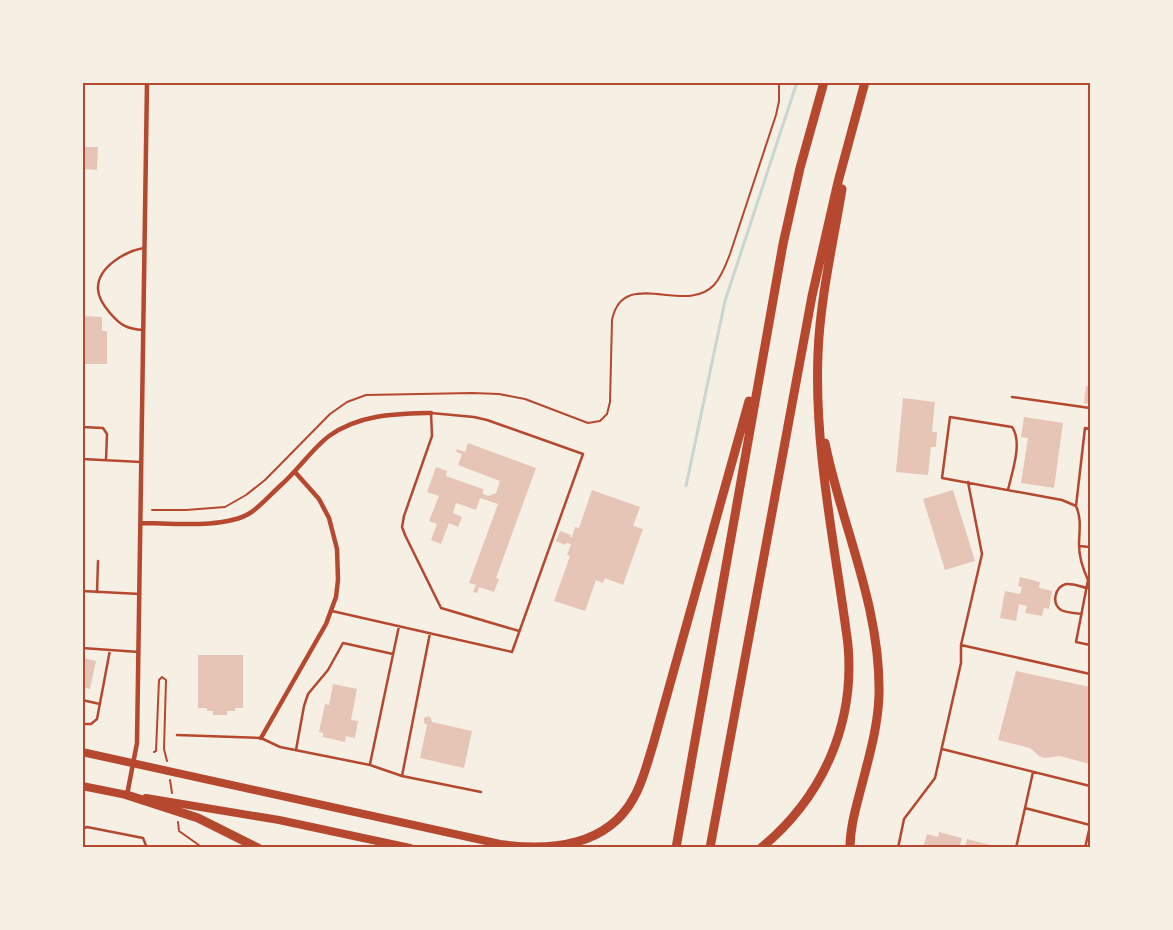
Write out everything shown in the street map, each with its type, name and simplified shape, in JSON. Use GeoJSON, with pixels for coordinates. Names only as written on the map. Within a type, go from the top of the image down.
{"type":"FeatureCollection","features":[{"type":"Feature","properties":{"kind":"highway"},"geometry":{"type":"LineString","coordinates":[[676,848],[791,206],[824,82]]}},
{"type":"Feature","properties":{"kind":"highway"},"geometry":{"type":"LineString","coordinates":[[710,848],[812,296],[833,201],[865,82]]}},
{"type":"Feature","properties":{"kind":"highway"},"geometry":{"type":"LineString","coordinates":[[762,847],[797,813],[820,779],[839,736],[848,692],[850,669],[848,645],[823,470],[818,399],[818,360],[820,323],[853,125]]}},
{"type":"Feature","properties":{"kind":"highway"},"geometry":{"type":"LineString","coordinates":[[504,845],[543,847],[560,846],[582,841],[610,826],[625,812],[634,798],[642,779],[657,729],[766,338]]}},
{"type":"Feature","properties":{"kind":"highway"},"geometry":{"type":"LineString","coordinates":[[818,399],[835,484],[872,616],[878,660],[879,697],[875,732],[853,819],[850,848]]}},
{"type":"Feature","properties":{"kind":"highway"},"geometry":{"type":"LineString","coordinates":[[127,795],[207,822],[258,848]]}},
{"type":"Feature","properties":{"kind":"highway"},"geometry":{"type":"LineString","coordinates":[[207,822],[245,848]]}},
{"type":"Feature","properties":{"kind":"main road"},"geometry":{"type":"LineString","coordinates":[[82,752],[516,848]]}},
{"type":"Feature","properties":{"kind":"main road"},"geometry":{"type":"LineString","coordinates":[[82,786],[288,822],[410,848]]}},
{"type":"Feature","properties":{"kind":"street"},"geometry":{"type":"LineString","coordinates":[[127,795],[137,743],[147,82]]}},
{"type":"Feature","properties":{"kind":"street"},"geometry":{"type":"LineString","coordinates":[[141,523],[225,522],[250,513],[295,472],[328,436],[358,420],[398,414],[431,413]]}},
{"type":"Feature","properties":{"kind":"street"},"geometry":{"type":"LineString","coordinates":[[261,738],[332,611],[336,597],[338,580],[336,549],[329,518],[318,499],[295,472]]}},
{"type":"Feature","properties":{"kind":"lane"},"geometry":{"type":"LineString","coordinates":[[143,330],[125,328],[120,324],[104,305],[98,290],[101,277],[114,261],[126,252],[144,248]]}},
{"type":"Feature","properties":{"kind":"lane"},"geometry":{"type":"LineString","coordinates":[[1012,397],[1090,408]]}},
{"type":"Feature","properties":{"kind":"lane"},"geometry":{"type":"LineString","coordinates":[[332,611],[512,652],[583,454],[474,417],[431,413],[432,436],[404,516],[402,527],[441,608],[519,632]]}},
{"type":"Feature","properties":{"kind":"lane"},"geometry":{"type":"LineString","coordinates":[[1008,490],[1018,442],[1012,427],[950,417],[942,478],[1062,500],[1076,506]]}},
{"type":"Feature","properties":{"kind":"lane"},"geometry":{"type":"LineString","coordinates":[[82,427],[103,428],[107,434],[106,460]]}},
{"type":"Feature","properties":{"kind":"lane"},"geometry":{"type":"LineString","coordinates":[[1090,429],[1085,428],[1076,506],[1080,514],[1079,546],[1083,567],[1089,580],[1076,642],[1090,645]]}},
{"type":"Feature","properties":{"kind":"lane"},"geometry":{"type":"LineString","coordinates":[[82,459],[141,462]]}},
{"type":"Feature","properties":{"kind":"lane"},"geometry":{"type":"LineString","coordinates":[[898,848],[904,819],[935,778],[961,662],[961,645],[982,554],[968,482]]}},
{"type":"Feature","properties":{"kind":"lane"},"geometry":{"type":"LineString","coordinates":[[1079,546],[1090,547]]}},
{"type":"Feature","properties":{"kind":"lane"},"geometry":{"type":"LineString","coordinates":[[97,592],[98,560]]}},
{"type":"Feature","properties":{"kind":"lane"},"geometry":{"type":"LineString","coordinates":[[1081,614],[1062,610],[1056,603],[1056,594],[1061,586],[1066,584],[1087,588]]}},
{"type":"Feature","properties":{"kind":"lane"},"geometry":{"type":"LineString","coordinates":[[82,591],[140,594]]}},
{"type":"Feature","properties":{"kind":"lane"},"geometry":{"type":"LineString","coordinates":[[370,765],[399,626]]}},
{"type":"Feature","properties":{"kind":"lane"},"geometry":{"type":"LineString","coordinates":[[402,776],[430,633]]}},
{"type":"Feature","properties":{"kind":"lane"},"geometry":{"type":"LineString","coordinates":[[296,750],[308,694],[328,670],[343,643],[393,654]]}},
{"type":"Feature","properties":{"kind":"lane"},"geometry":{"type":"LineString","coordinates":[[961,645],[1090,674]]}},
{"type":"Feature","properties":{"kind":"lane"},"geometry":{"type":"LineString","coordinates":[[82,648],[138,652]]}},
{"type":"Feature","properties":{"kind":"lane"},"geometry":{"type":"LineString","coordinates":[[82,724],[91,724],[97,719],[110,650]]}},
{"type":"Feature","properties":{"kind":"lane"},"geometry":{"type":"LineString","coordinates":[[82,700],[100,704]]}},
{"type":"Feature","properties":{"kind":"lane"},"geometry":{"type":"LineString","coordinates":[[177,735],[261,738],[280,747],[370,765],[402,776],[481,792]]}},
{"type":"Feature","properties":{"kind":"lane"},"geometry":{"type":"LineString","coordinates":[[942,748],[1090,786]]}},
{"type":"Feature","properties":{"kind":"lane"},"geometry":{"type":"LineString","coordinates":[[1016,848],[1033,772]]}},
{"type":"Feature","properties":{"kind":"lane"},"geometry":{"type":"LineString","coordinates":[[1026,808],[1090,826],[1085,848]]}},
{"type":"Feature","properties":{"kind":"lane"},"geometry":{"type":"LineString","coordinates":[[82,829],[87,827],[142,838],[148,848]]}},
{"type":"Feature","properties":{"kind":"path"},"geometry":{"type":"LineString","coordinates":[[152,510],[225,507],[246,495],[265,480],[330,414],[347,402],[366,395],[499,394],[525,399],[588,422],[600,421],[607,414],[610,402],[612,320],[614,311],[619,302],[629,295],[645,293],[687,297],[701,294],[714,286],[722,274],[730,254],[776,115],[780,101],[780,82]]}},
{"type":"Feature","properties":{"kind":"path"},"geometry":{"type":"LineString","coordinates":[[154,752],[156,751],[159,680],[162,676],[166,680],[164,748],[168,766]]}},
{"type":"Feature","properties":{"kind":"path"},"geometry":{"type":"LineString","coordinates":[[169,774],[174,799]]}},
{"type":"Feature","properties":{"kind":"path"},"geometry":{"type":"LineString","coordinates":[[176,815],[179,831],[202,848]]}},
{"type":"Feature","properties":{"kind":"building"},"geometry":{"type":"Polygon","coordinates":[[[82,147],[98,147],[97,170],[85,169],[85,165],[82,165],[82,147]]]}},
{"type":"Feature","properties":{"kind":"building"},"geometry":{"type":"Polygon","coordinates":[[[82,316],[102,317],[102,331],[107,331],[107,364],[82,364],[82,316]]]}},
{"type":"Feature","properties":{"kind":"building"},"geometry":{"type":"Polygon","coordinates":[[[1086,386],[1090,386],[1090,404],[1084,403],[1086,386]]]}},
{"type":"Feature","properties":{"kind":"building"},"geometry":{"type":"Polygon","coordinates":[[[903,398],[935,402],[932,432],[937,432],[936,447],[931,447],[928,475],[896,472],[903,398]]]}},
{"type":"Feature","properties":{"kind":"building"},"geometry":{"type":"Polygon","coordinates":[[[1024,417],[1063,423],[1054,488],[1021,483],[1028,438],[1021,437],[1024,417]]]}},
{"type":"Feature","properties":{"kind":"building"},"geometry":{"type":"Polygon","coordinates":[[[468,443],[536,468],[496,578],[499,579],[494,592],[479,587],[477,593],[473,592],[476,585],[469,583],[498,504],[480,498],[476,510],[456,503],[453,513],[462,517],[458,527],[449,523],[441,544],[431,540],[437,524],[429,521],[439,496],[427,492],[436,467],[447,471],[446,476],[483,489],[483,494],[488,496],[496,493],[500,481],[458,465],[462,454],[456,452],[457,449],[465,452],[468,443]]]}},
{"type":"Feature","properties":{"kind":"building"},"geometry":{"type":"Polygon","coordinates":[[[592,490],[640,507],[633,526],[643,529],[623,585],[605,578],[603,583],[596,580],[585,611],[554,601],[570,556],[567,555],[571,544],[566,543],[565,545],[556,541],[560,531],[572,537],[575,527],[579,528],[592,490]]]}},
{"type":"Feature","properties":{"kind":"building"},"geometry":{"type":"Polygon","coordinates":[[[953,490],[975,561],[945,570],[923,499],[953,490]]]}},
{"type":"Feature","properties":{"kind":"building"},"geometry":{"type":"Polygon","coordinates":[[[1020,577],[1040,582],[1039,588],[1052,591],[1049,609],[1044,608],[1042,616],[1025,613],[1027,606],[1019,604],[1016,621],[1000,618],[1005,591],[1020,594],[1022,587],[1018,586],[1020,577]]]}},
{"type":"Feature","properties":{"kind":"building"},"geometry":{"type":"Polygon","coordinates":[[[198,655],[243,655],[243,708],[227,711],[227,715],[213,715],[213,711],[207,711],[207,708],[198,708],[198,655]]]}},
{"type":"Feature","properties":{"kind":"building"},"geometry":{"type":"Polygon","coordinates":[[[82,658],[96,661],[90,689],[82,687],[82,658]]]}},
{"type":"Feature","properties":{"kind":"building"},"geometry":{"type":"Polygon","coordinates":[[[1016,671],[1090,687],[1090,764],[1060,756],[1044,758],[1030,748],[998,740],[1016,671]]]}},
{"type":"Feature","properties":{"kind":"building"},"geometry":{"type":"Polygon","coordinates":[[[333,684],[357,689],[351,720],[358,721],[355,738],[346,736],[345,742],[323,737],[323,733],[319,732],[325,704],[329,705],[333,684]]]}},
{"type":"Feature","properties":{"kind":"building"},"geometry":{"type":"Polygon","coordinates":[[[428,716],[432,722],[472,731],[464,768],[420,758],[427,725],[424,723],[424,718],[428,716]]]}},
{"type":"Feature","properties":{"kind":"building"},"geometry":{"type":"Polygon","coordinates":[[[939,832],[962,838],[959,848],[923,848],[927,834],[938,837],[939,832]]]}},
{"type":"Feature","properties":{"kind":"building"},"geometry":{"type":"Polygon","coordinates":[[[967,839],[998,847],[998,848],[965,848],[967,839]]]}},
{"type":"Feature","properties":{"kind":"waterway"},"geometry":{"type":"LineString","coordinates":[[686,486],[725,301],[797,82]]}}]}
